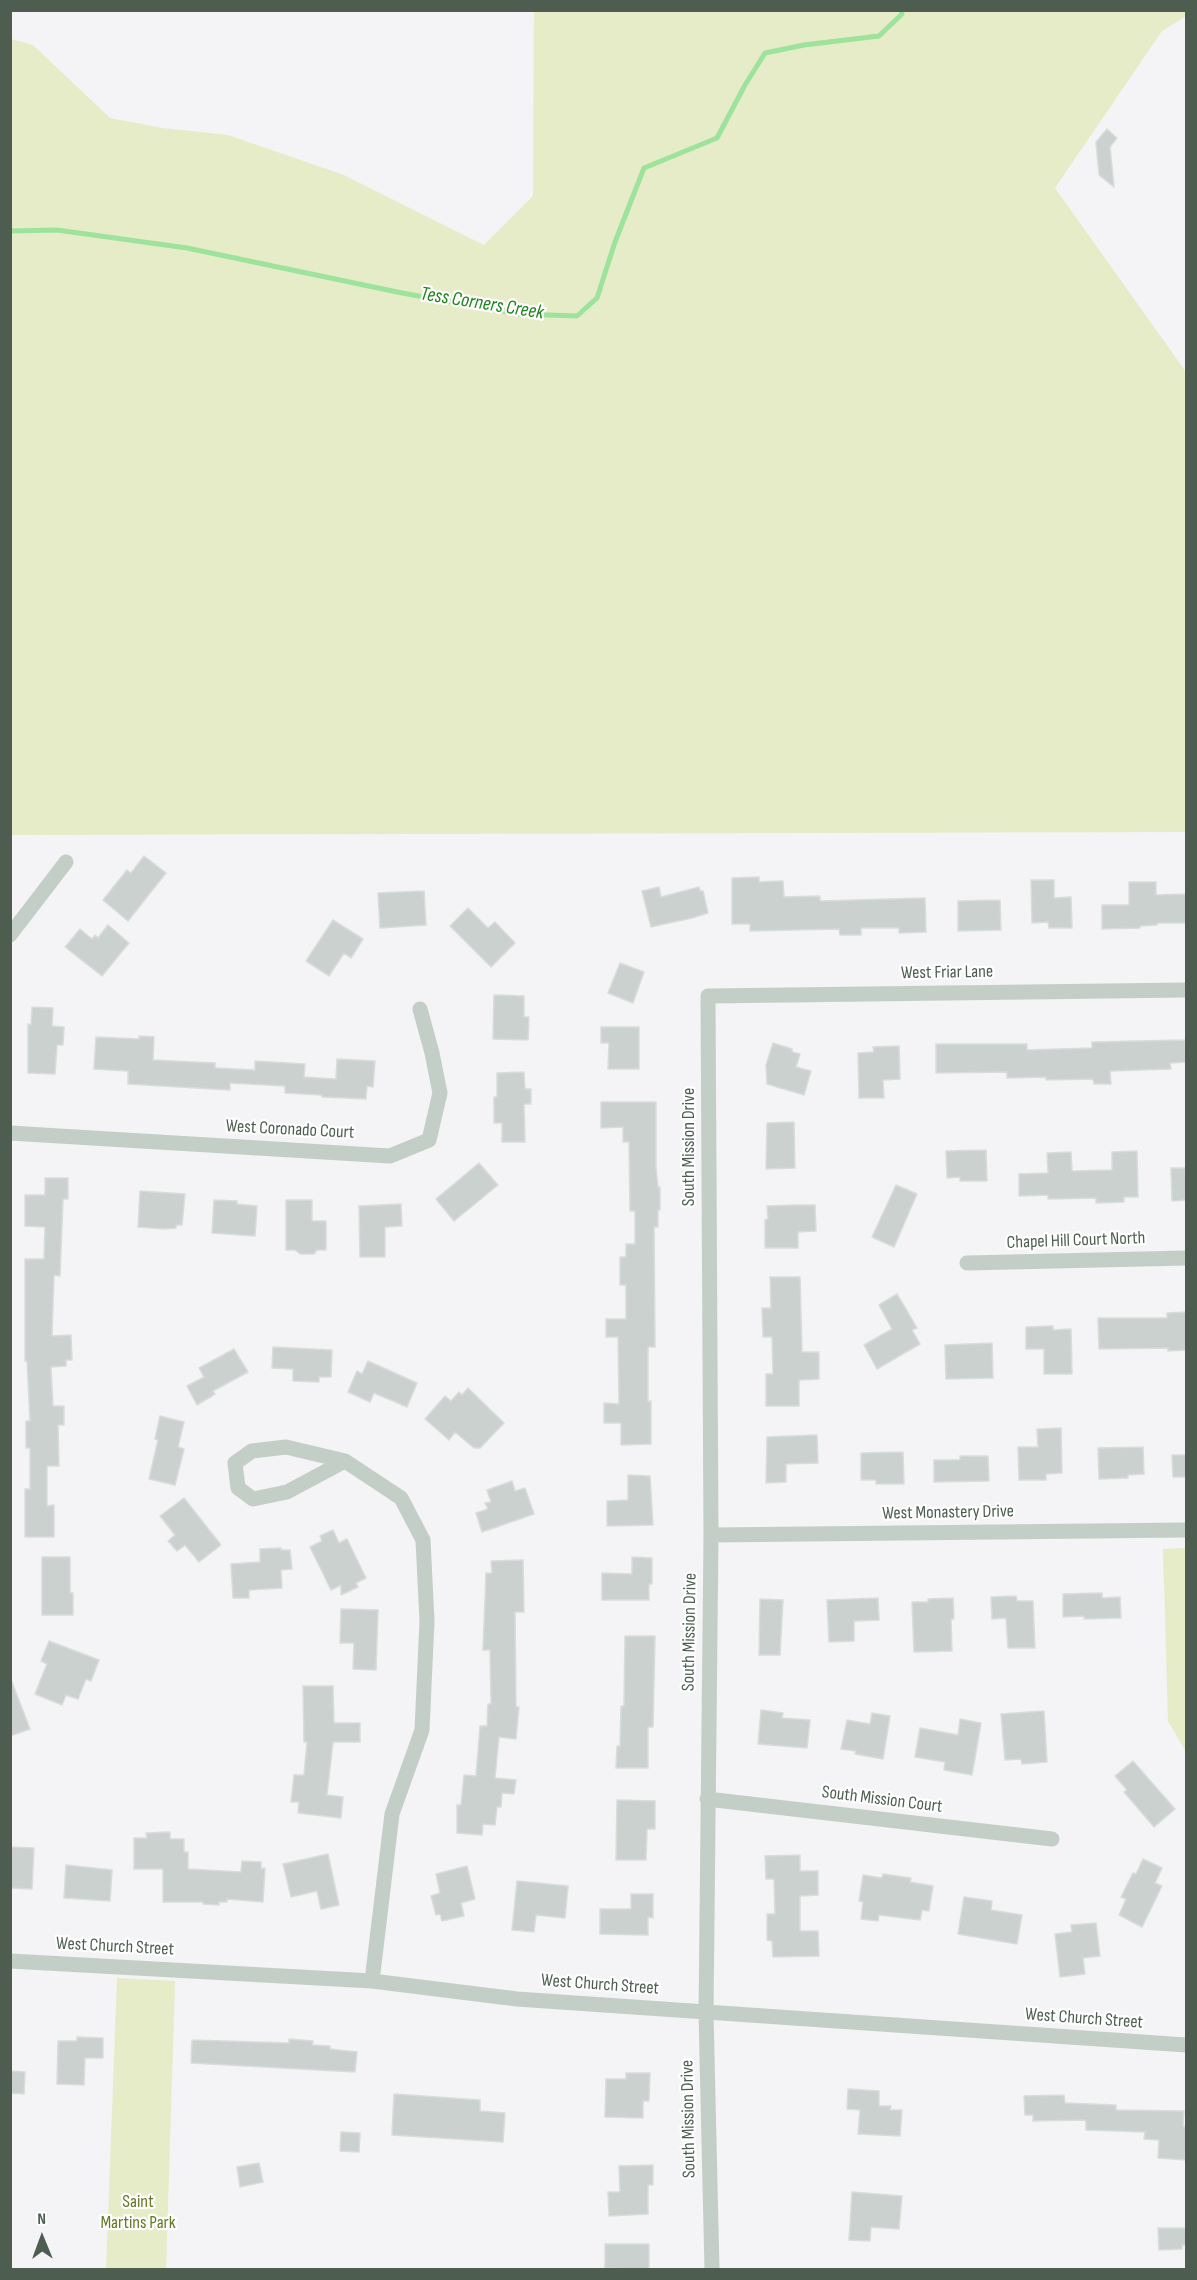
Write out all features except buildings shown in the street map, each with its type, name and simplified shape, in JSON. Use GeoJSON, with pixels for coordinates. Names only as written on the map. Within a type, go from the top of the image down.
{"type":"FeatureCollection","features":[{"type":"Feature","properties":{"kind":"street"},"geometry":{"type":"LineString","coordinates":[[10,935],[66,862]]}},
{"type":"Feature","properties":{"kind":"street","name":"West Friar Lane"},"geometry":{"type":"LineString","coordinates":[[708,996],[1186,990]]}},
{"type":"Feature","properties":{"kind":"street","name":"South Mission Drive"},"geometry":{"type":"LineString","coordinates":[[708,996],[711,1535],[706,2013],[712,2270]]}},
{"type":"Feature","properties":{"kind":"street","name":"West Coronado Court"},"geometry":{"type":"LineString","coordinates":[[10,1133],[390,1156],[429,1140],[440,1093],[420,1009]]}},
{"type":"Feature","properties":{"kind":"street","name":"Chapel Hill Court North"},"geometry":{"type":"LineString","coordinates":[[967,1263],[1186,1258]]}},
{"type":"Feature","properties":{"kind":"street"},"geometry":{"type":"LineString","coordinates":[[345,1461],[287,1492],[254,1499],[238,1488],[235,1463],[252,1451],[286,1447],[345,1461],[401,1498],[423,1540],[427,1621],[422,1730],[392,1814],[372,1981]]}},
{"type":"Feature","properties":{"kind":"street","name":"West Monastery Drive"},"geometry":{"type":"LineString","coordinates":[[711,1535],[1186,1530]]}},
{"type":"Feature","properties":{"kind":"street","name":"South Mission Court"},"geometry":{"type":"LineString","coordinates":[[707,1799],[1052,1839]]}},
{"type":"Feature","properties":{"kind":"street","name":"West Church Street"},"geometry":{"type":"LineString","coordinates":[[10,1961],[372,1981],[517,1999],[1186,2045]]}},
{"type":"Feature","properties":{"kind":"green space"},"geometry":{"type":"Polygon","coordinates":[[[534,11],[1186,11],[1186,16],[1162,31],[1055,188],[1186,372],[1186,832],[11,835],[11,39],[33,45],[110,118],[163,128],[228,135],[344,175],[484,245],[533,196],[534,11]]]}},
{"type":"Feature","properties":{"kind":"green space"},"geometry":{"type":"Polygon","coordinates":[[[1186,1548],[1186,1752],[1168,1721],[1163,1549],[1186,1548]]]}},
{"type":"Feature","properties":{"kind":"green space","name":"Saint Martins Park"},"geometry":{"type":"Polygon","coordinates":[[[117,1978],[175,1981],[166,2269],[106,2269],[117,1978]]]}},
{"type":"Feature","properties":{"kind":"waterway","name":"Tess Corners Creek"},"geometry":{"type":"LineString","coordinates":[[10,231],[57,230],[187,248],[402,293],[519,314],[577,316],[597,298],[615,242],[644,168],[717,138],[765,53],[804,45],[879,36],[902,14],[901,10]]}}]}
